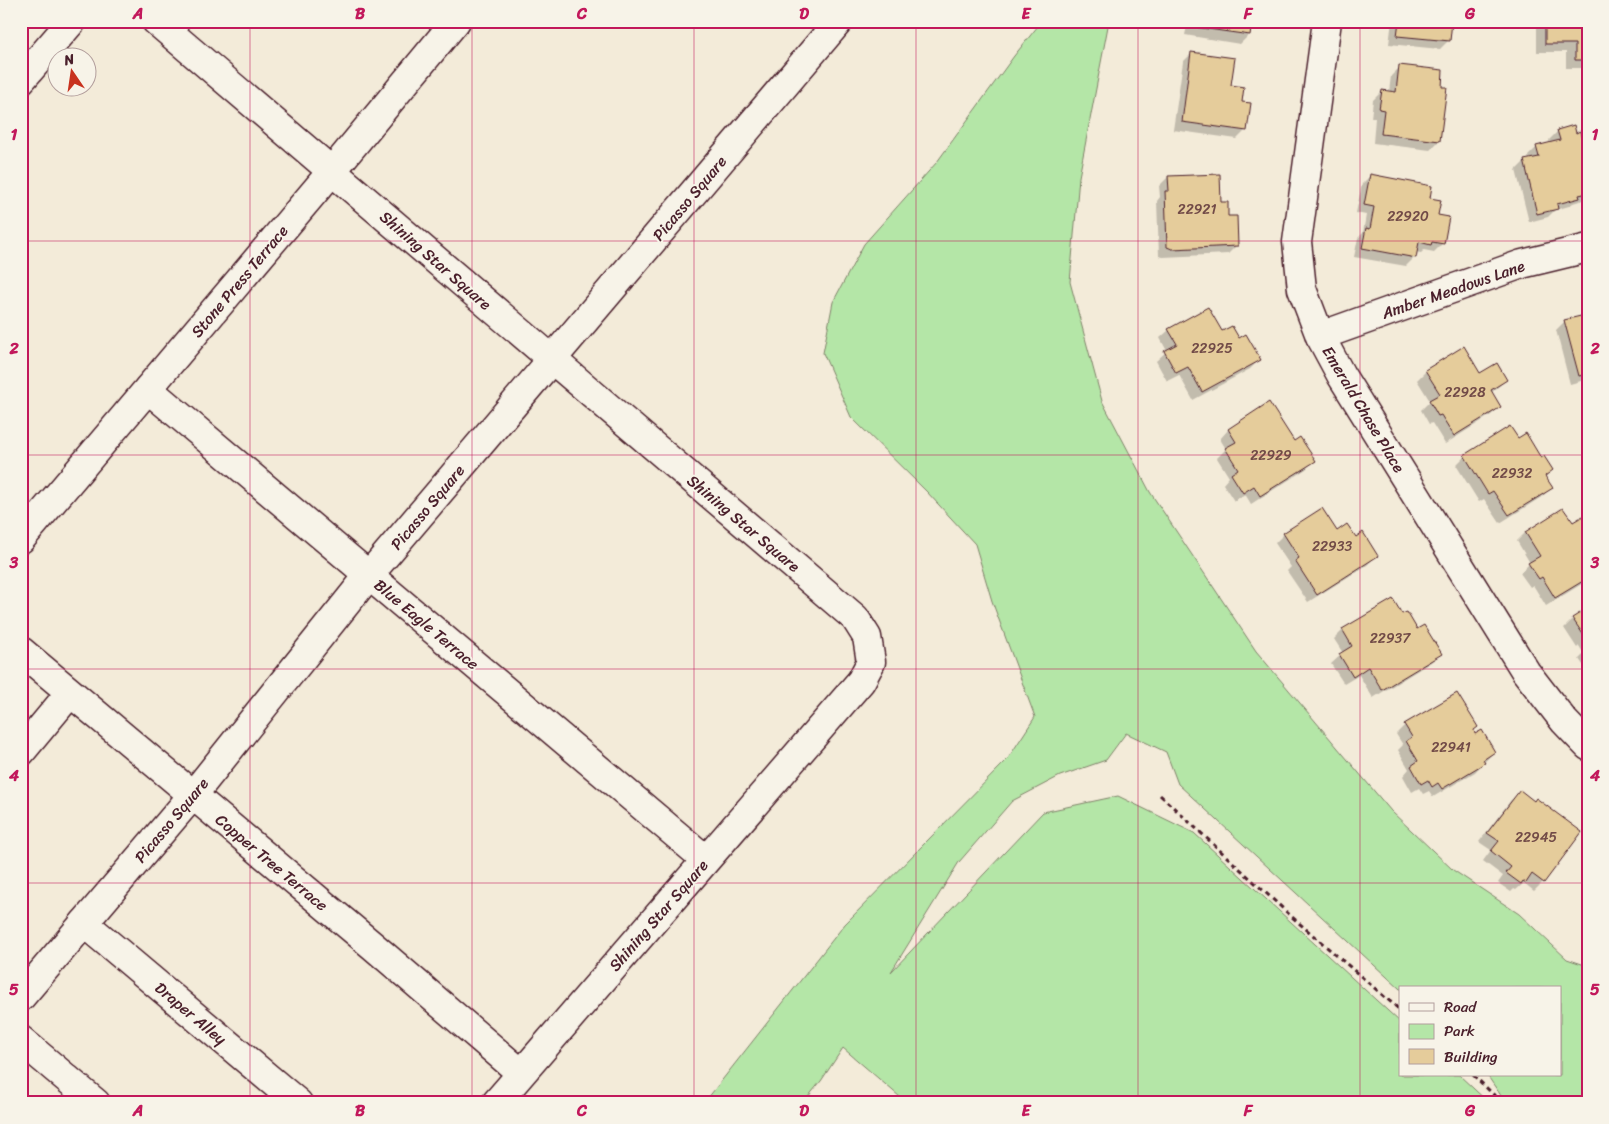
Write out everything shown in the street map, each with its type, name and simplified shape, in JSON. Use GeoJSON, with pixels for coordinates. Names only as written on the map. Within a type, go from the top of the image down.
{"type":"FeatureCollection","features":[{"type":"Feature","properties":{"kind":"street"},"geometry":{"type":"LineString","coordinates":[[21,80],[72,21]]}},
{"type":"Feature","properties":{"kind":"street","name":"Shining Star Square"},"geometry":{"type":"LineString","coordinates":[[156,21],[856,618],[867,637],[871,662],[861,681],[705,859],[496,1103]]}},
{"type":"Feature","properties":{"kind":"street","name":"Stone Press Terrace"},"geometry":{"type":"LineString","coordinates":[[21,539],[332,171],[456,21]]}},
{"type":"Feature","properties":{"kind":"street","name":"Picasso Square"},"geometry":{"type":"LineString","coordinates":[[21,997],[192,796],[369,575],[839,21]]}},
{"type":"Feature","properties":{"kind":"street","name":"Emerald Chase Place"},"geometry":{"type":"LineString","coordinates":[[1327,21],[1297,242],[1302,289],[1320,336],[1341,375],[1526,672],[1564,722],[1588,746]]}},
{"type":"Feature","properties":{"kind":"street","name":"Amber Meadows Lane"},"geometry":{"type":"LineString","coordinates":[[1320,336],[1522,264],[1588,248]]}},
{"type":"Feature","properties":{"kind":"street","name":"Blue Eagle Terrace"},"geometry":{"type":"LineString","coordinates":[[148,389],[705,859]]}},
{"type":"Feature","properties":{"kind":"street","name":"Copper Tree Terrace"},"geometry":{"type":"LineString","coordinates":[[21,652],[373,946],[521,1073]]}},
{"type":"Feature","properties":{"kind":"street"},"geometry":{"type":"LineString","coordinates":[[21,752],[70,693]]}},
{"type":"Feature","properties":{"kind":"street","name":"Draper Alley"},"geometry":{"type":"LineString","coordinates":[[84,923],[298,1103]]}},
{"type":"Feature","properties":{"kind":"street"},"geometry":{"type":"LineString","coordinates":[[21,1040],[96,1103]]}},
{"type":"Feature","properties":{"kind":"path"},"geometry":{"type":"LineString","coordinates":[[1160,795],[1292,917],[1399,1009]]}},
{"type":"Feature","properties":{"kind":"path"},"geometry":{"type":"LineString","coordinates":[[1474,1076],[1500,1103]]}},
{"type":"Feature","properties":{"kind":"green space"},"geometry":{"type":"Polygon","coordinates":[[[1042,21],[1109,21],[1079,177],[1070,282],[1102,401],[1150,492],[1256,651],[1391,811],[1453,870],[1519,914],[1567,959],[1588,966],[1588,1103],[1506,1103],[1488,1076],[1562,1076],[1562,986],[1399,986],[1399,988],[1178,784],[1166,752],[1126,733],[1106,760],[1060,776],[1012,801],[959,862],[891,972],[1043,812],[1118,796],[1194,833],[1399,1021],[1399,1076],[1460,1076],[1489,1103],[907,1103],[843,1048],[821,1081],[803,1103],[704,1103],[845,924],[1007,760],[1035,717],[992,601],[975,544],[927,492],[851,417],[823,353],[833,302],[864,244],[937,162],[1014,56],[1042,21]]]}},
{"type":"Feature","properties":{"kind":"building"},"geometry":{"type":"Polygon","coordinates":[[[1194,21],[1252,21],[1250,35],[1194,27],[1194,21]]]}},
{"type":"Feature","properties":{"kind":"building"},"geometry":{"type":"Polygon","coordinates":[[[1399,21],[1452,21],[1450,41],[1397,36],[1399,21]]]}},
{"type":"Feature","properties":{"kind":"building"},"geometry":{"type":"Polygon","coordinates":[[[1545,21],[1588,21],[1588,60],[1575,60],[1575,44],[1545,44],[1545,21]]]}},
{"type":"Feature","properties":{"kind":"building"},"geometry":{"type":"Polygon","coordinates":[[[1191,52],[1235,58],[1231,85],[1244,87],[1242,102],[1251,103],[1247,131],[1182,122],[1191,52]]]}},
{"type":"Feature","properties":{"kind":"building"},"geometry":{"type":"Polygon","coordinates":[[[1399,65],[1443,70],[1442,87],[1447,87],[1440,141],[1381,134],[1384,110],[1379,109],[1382,90],[1396,92],[1399,65]]]}},
{"type":"Feature","properties":{"kind":"building"},"geometry":{"type":"Polygon","coordinates":[[[1574,125],[1576,133],[1580,131],[1582,140],[1588,138],[1588,193],[1579,195],[1580,198],[1557,204],[1558,209],[1537,214],[1524,160],[1539,157],[1536,146],[1560,140],[1557,130],[1574,125]]]}},
{"type":"Feature","properties":{"kind":"building"},"geometry":{"type":"Polygon","coordinates":[[[1220,174],[1221,202],[1228,202],[1228,216],[1237,216],[1238,246],[1172,249],[1167,247],[1165,191],[1169,191],[1168,176],[1220,174]]]}},
{"type":"Feature","properties":{"kind":"building"},"geometry":{"type":"Polygon","coordinates":[[[1370,174],[1432,186],[1430,198],[1441,200],[1438,215],[1449,217],[1444,244],[1432,242],[1431,245],[1419,242],[1416,258],[1362,248],[1366,228],[1370,229],[1374,207],[1364,205],[1370,174]]]}},
{"type":"Feature","properties":{"kind":"building"},"geometry":{"type":"Polygon","coordinates":[[[1208,307],[1222,331],[1232,326],[1239,338],[1246,334],[1261,360],[1202,392],[1188,367],[1176,373],[1164,351],[1177,344],[1168,329],[1208,307]]]}},
{"type":"Feature","properties":{"kind":"building"},"geometry":{"type":"Polygon","coordinates":[[[1588,312],[1588,374],[1579,376],[1564,320],[1585,315],[1588,312]]]}},
{"type":"Feature","properties":{"kind":"building"},"geometry":{"type":"Polygon","coordinates":[[[1464,346],[1480,373],[1497,363],[1507,380],[1491,390],[1501,407],[1454,436],[1441,415],[1438,416],[1429,400],[1440,394],[1425,370],[1464,346]]]}},
{"type":"Feature","properties":{"kind":"building"},"geometry":{"type":"Polygon","coordinates":[[[1269,402],[1294,441],[1300,437],[1316,461],[1260,496],[1254,486],[1243,493],[1231,474],[1238,469],[1225,448],[1236,442],[1228,429],[1269,402]]]}},
{"type":"Feature","properties":{"kind":"building"},"geometry":{"type":"Polygon","coordinates":[[[1510,426],[1518,438],[1526,433],[1541,458],[1544,456],[1553,470],[1545,476],[1553,488],[1509,515],[1493,491],[1488,494],[1464,455],[1510,426]]]}},
{"type":"Feature","properties":{"kind":"building"},"geometry":{"type":"Polygon","coordinates":[[[1322,508],[1337,531],[1347,524],[1356,537],[1363,532],[1378,556],[1317,595],[1295,561],[1299,558],[1283,533],[1322,508]]]}},
{"type":"Feature","properties":{"kind":"building"},"geometry":{"type":"Polygon","coordinates":[[[1563,508],[1573,522],[1588,513],[1588,578],[1555,598],[1542,577],[1539,579],[1528,563],[1540,556],[1525,532],[1563,508]]]}},
{"type":"Feature","properties":{"kind":"building"},"geometry":{"type":"Polygon","coordinates":[[[1393,599],[1402,614],[1407,612],[1417,629],[1424,625],[1442,654],[1382,690],[1368,667],[1353,677],[1339,654],[1352,646],[1342,629],[1393,599]]]}},
{"type":"Feature","properties":{"kind":"building"},"geometry":{"type":"Polygon","coordinates":[[[1588,608],[1588,639],[1587,640],[1572,618],[1588,608]]]}},
{"type":"Feature","properties":{"kind":"building"},"geometry":{"type":"Polygon","coordinates":[[[1457,693],[1478,727],[1474,730],[1475,734],[1482,730],[1495,752],[1483,760],[1485,763],[1442,789],[1438,783],[1432,787],[1428,780],[1421,784],[1411,766],[1418,761],[1406,741],[1412,737],[1404,724],[1457,693]]]}},
{"type":"Feature","properties":{"kind":"building"},"geometry":{"type":"Polygon","coordinates":[[[1520,790],[1534,801],[1536,798],[1582,832],[1544,883],[1532,874],[1526,883],[1523,881],[1521,884],[1506,873],[1511,867],[1491,851],[1499,841],[1487,833],[1520,790]]]}}]}
